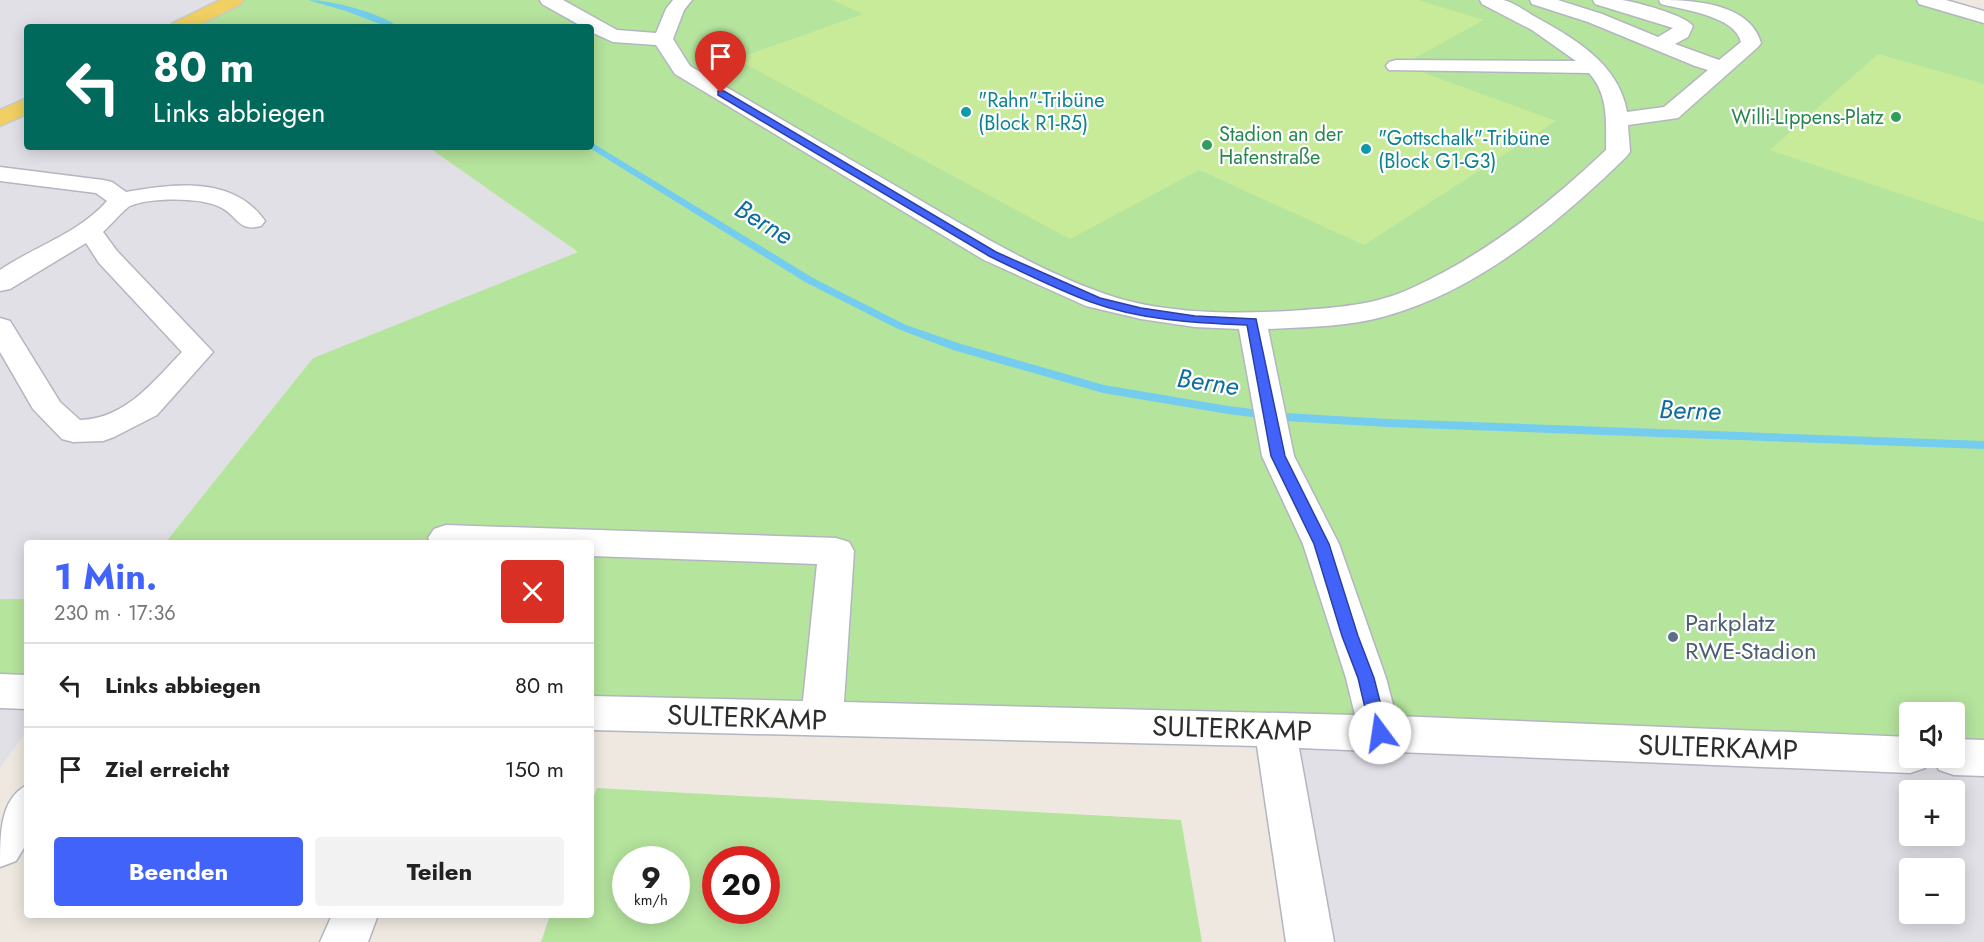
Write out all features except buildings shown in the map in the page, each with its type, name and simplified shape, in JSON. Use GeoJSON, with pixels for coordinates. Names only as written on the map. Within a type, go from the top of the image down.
{"type":"FeatureCollection","features":[{"type":"Feature","properties":{"kind":"main road"},"geometry":{"type":"LineString","coordinates":[[186,24],[234,0]]}},
{"type":"Feature","properties":{"kind":"main road"},"geometry":{"type":"LineString","coordinates":[[0,120],[24,107]]}},
{"type":"Feature","properties":{"kind":"street"},"geometry":{"type":"LineString","coordinates":[[549,0],[592,24]]}},
{"type":"Feature","properties":{"kind":"street"},"geometry":{"type":"LineString","coordinates":[[663,39],[675,9],[683,0]]}},
{"type":"Feature","properties":{"kind":"street"},"geometry":{"type":"LineString","coordinates":[[663,39],[682,70],[993,254],[1096,300],[1141,311],[1195,319],[1252,321],[1310,318],[1377,310],[1424,294],[1500,250],[1575,193],[1618,152],[1617,120],[1610,89],[1594,68],[1560,39],[1489,0]]}},
{"type":"Feature","properties":{"kind":"street"},"geometry":{"type":"LineString","coordinates":[[1539,0],[1595,18],[1702,62],[1723,67]]}},
{"type":"Feature","properties":{"kind":"street"},"geometry":{"type":"LineString","coordinates":[[1602,0],[1665,18],[1683,26],[1681,33],[1659,44]]}},
{"type":"Feature","properties":{"kind":"street"},"geometry":{"type":"LineString","coordinates":[[1617,120],[1670,114],[1751,43],[1748,31],[1728,16],[1668,0]]}},
{"type":"Feature","properties":{"kind":"street"},"geometry":{"type":"LineString","coordinates":[[1926,0],[1975,14],[1983,0]]}},
{"type":"Feature","properties":{"kind":"street"},"geometry":{"type":"LineString","coordinates":[[594,25],[613,36],[663,39]]}},
{"type":"Feature","properties":{"kind":"street"},"geometry":{"type":"LineString","coordinates":[[1396,66],[1594,68]]}},
{"type":"Feature","properties":{"kind":"street"},"geometry":{"type":"LineString","coordinates":[[0,174],[103,187],[121,200],[169,193],[201,193],[230,202],[252,221]]}},
{"type":"Feature","properties":{"kind":"street"},"geometry":{"type":"LineString","coordinates":[[0,283],[21,267],[90,231],[110,216],[121,200]]}},
{"type":"Feature","properties":{"kind":"street"},"geometry":{"type":"LineString","coordinates":[[0,327],[49,409],[73,430],[103,430],[146,408],[198,352],[108,257],[90,231]]}},
{"type":"Feature","properties":{"kind":"street"},"geometry":{"type":"LineString","coordinates":[[1252,321],[1278,456],[1321,544],[1366,678],[1380,733]]}},
{"type":"Feature","properties":{"kind":"street"},"geometry":{"type":"LineString","coordinates":[[446,538],[506,540]]}},
{"type":"Feature","properties":{"kind":"street"},"geometry":{"type":"LineString","coordinates":[[594,543],[836,551],[822,719]]}},
{"type":"Feature","properties":{"kind":"street"},"geometry":{"type":"LineString","coordinates":[[0,690],[24,692]]}},
{"type":"Feature","properties":{"kind":"street","name":"SULTERKAMP"},"geometry":{"type":"LineString","coordinates":[[594,713],[1275,729],[1899,755]]}},
{"type":"Feature","properties":{"kind":"street"},"geometry":{"type":"LineString","coordinates":[[1275,729],[1310,942]]}},
{"type":"Feature","properties":{"kind":"street"},"geometry":{"type":"LineString","coordinates":[[1965,757],[1984,758]]}},
{"type":"Feature","properties":{"kind":"street"},"geometry":{"type":"LineString","coordinates":[[24,810],[0,846],[24,848]]}},
{"type":"Feature","properties":{"kind":"street"},"geometry":{"type":"LineString","coordinates":[[344,942],[354,918]]}},
{"type":"Feature","properties":{"kind":"shaded area"},"geometry":{"type":"Polygon","coordinates":[[[0,0],[232,0],[184,24],[24,24],[24,106],[0,118],[0,0]]]}},
{"type":"Feature","properties":{"kind":"shaded area"},"geometry":{"type":"Polygon","coordinates":[[[24,109],[24,150],[432,150],[578,252],[313,358],[167,540],[24,540],[24,599],[0,599],[0,122],[24,109]]]}},
{"type":"Feature","properties":{"kind":"shaded area"},"geometry":{"type":"Polygon","coordinates":[[[0,697],[24,699],[24,734],[0,768],[0,697]]]}},
{"type":"Feature","properties":{"kind":"shaded area"},"geometry":{"type":"Polygon","coordinates":[[[1283,734],[1899,759],[1899,768],[1965,768],[1965,761],[1984,762],[1984,942],[1322,942],[1283,734]]]}},
{"type":"Feature","properties":{"kind":"green space"},"geometry":{"type":"Polygon","coordinates":[[[235,0],[1916,0],[1984,20],[1984,755],[1965,754],[1965,702],[1899,702],[1899,752],[594,707],[594,540],[167,540],[313,358],[578,252],[432,150],[594,150],[594,24],[196,24],[235,0]]]}},
{"type":"Feature","properties":{"kind":"green space","name":"Stadion an der Hafenstraße"},"geometry":{"type":"Polygon","coordinates":[[[832,0],[1418,0],[1484,20],[1402,65],[1556,121],[1364,245],[1199,170],[1070,239],[736,59],[863,14],[832,0]]]}},
{"type":"Feature","properties":{"kind":"green space","name":"Willi-Lippens-Platz"},"geometry":{"type":"Polygon","coordinates":[[[1878,54],[1984,84],[1984,222],[1770,150],[1878,54]]]}},
{"type":"Feature","properties":{"kind":"green space"},"geometry":{"type":"Polygon","coordinates":[[[0,599],[24,599],[24,683],[0,682],[0,599]]]}},
{"type":"Feature","properties":{"kind":"green space"},"geometry":{"type":"Polygon","coordinates":[[[597,788],[1181,820],[1202,942],[541,942],[549,918],[594,918],[594,796],[597,788]]]}},
{"type":"Feature","properties":{"kind":"waterway","name":"Berne"},"geometry":{"type":"LineString","coordinates":[[312,0],[349,9],[387,24]]}},
{"type":"Feature","properties":{"kind":"waterway","name":"Berne"},"geometry":{"type":"LineString","coordinates":[[594,147],[809,280],[902,327],[957,347],[1103,389],[1285,417],[1388,423],[1984,445]]}},
{"type":"Feature","properties":{"kind":"place","name":"\"Rahn\"-Tribüne (Block R1-R5)"},"geometry":{"type":"Point","coordinates":[966,112]}},
{"type":"Feature","properties":{"kind":"place","name":"Willi-Lippens-Platz"},"geometry":{"type":"Point","coordinates":[1896,117]}},
{"type":"Feature","properties":{"kind":"place","name":"Stadion an der Hafenstraße"},"geometry":{"type":"Point","coordinates":[1207,145]}},
{"type":"Feature","properties":{"kind":"place","name":"\"Gottschalk\"-Tribüne (Block G1-G3)"},"geometry":{"type":"Point","coordinates":[1366,149]}},
{"type":"Feature","properties":{"kind":"place","name":"Parkplatz RWE-Stadion"},"geometry":{"type":"Point","coordinates":[1673,637]}},
{"type":"Feature","properties":{"kind":"route"},"geometry":{"type":"LineString","coordinates":[[721,93],[993,254],[1096,300],[1141,311],[1195,319],[1252,321],[1278,456],[1321,544],[1366,678],[1380,733]]}}]}
